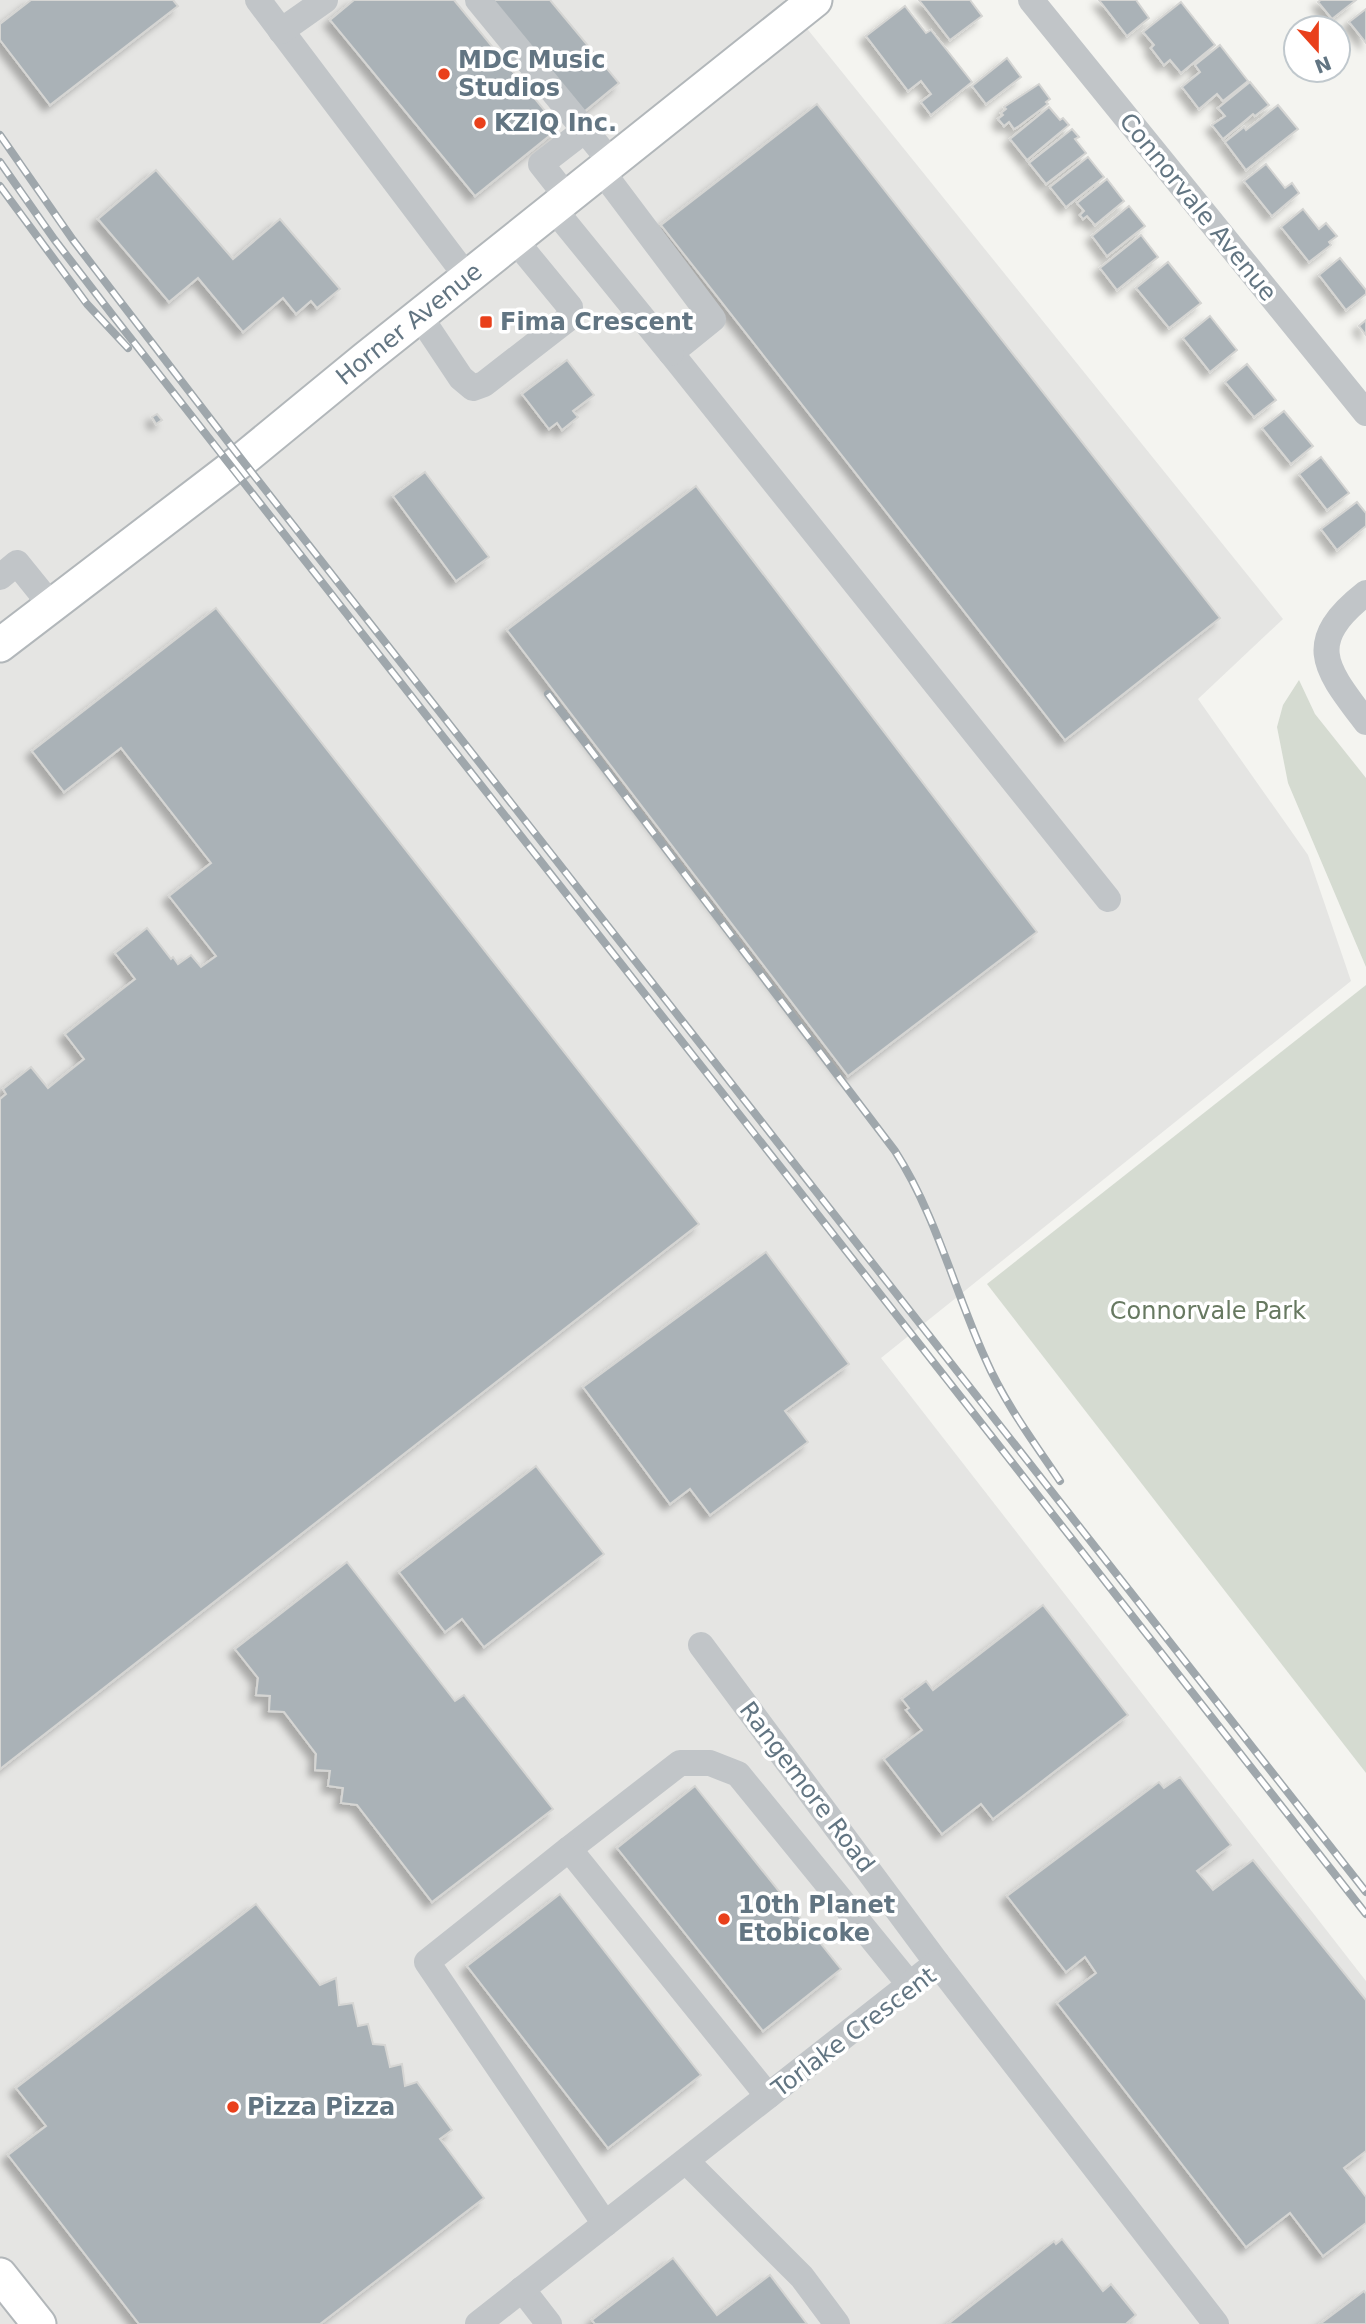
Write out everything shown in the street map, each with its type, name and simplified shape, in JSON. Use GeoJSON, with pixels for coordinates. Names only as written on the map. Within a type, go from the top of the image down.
{"type":"FeatureCollection","features":[{"type":"Feature","properties":{"kind":"main road","name":"Horner Avenue"},"geometry":{"type":"LineString","coordinates":[[0,645],[242,460],[419,315],[815,0]]}},
{"type":"Feature","properties":{"kind":"main road"},"geometry":{"type":"LineString","coordinates":[[0,2275],[39,2324]]}},
{"type":"Feature","properties":{"kind":"street"},"geometry":{"type":"LineString","coordinates":[[258,0],[467,277]]}},
{"type":"Feature","properties":{"kind":"street"},"geometry":{"type":"LineString","coordinates":[[281,31],[325,0]]}},
{"type":"Feature","properties":{"kind":"street"},"geometry":{"type":"LineString","coordinates":[[478,0],[585,130],[606,166],[713,319],[671,352]]}},
{"type":"Feature","properties":{"kind":"street","name":"Connorvale Avenue"},"geometry":{"type":"LineString","coordinates":[[1031,0],[1366,413]]}},
{"type":"Feature","properties":{"kind":"street"},"geometry":{"type":"LineString","coordinates":[[585,130],[541,164],[560,202],[671,352],[1108,900]]}},
{"type":"Feature","properties":{"kind":"street"},"geometry":{"type":"LineString","coordinates":[[419,315],[461,378],[472,388],[484,384],[569,318],[570,307],[514,239]]}},
{"type":"Feature","properties":{"kind":"street"},"geometry":{"type":"LineString","coordinates":[[0,577],[18,563],[51,605]]}},
{"type":"Feature","properties":{"kind":"street"},"geometry":{"type":"LineString","coordinates":[[1366,593],[1340,617],[1328,640],[1327,653],[1329,671],[1366,722]]}},
{"type":"Feature","properties":{"kind":"street","name":"Rangemore Road"},"geometry":{"type":"LineString","coordinates":[[701,1645],[937,1963]]}},
{"type":"Feature","properties":{"kind":"street"},"geometry":{"type":"LineString","coordinates":[[605,2224],[426,1962],[569,1849],[680,1763],[710,1763],[738,1774],[910,1984]]}},
{"type":"Feature","properties":{"kind":"street"},"geometry":{"type":"LineString","coordinates":[[569,1849],[768,2096]]}},
{"type":"Feature","properties":{"kind":"street","name":"Torlake Crescent"},"geometry":{"type":"LineString","coordinates":[[478,2324],[937,1963],[1216,2324]]}},
{"type":"Feature","properties":{"kind":"street"},"geometry":{"type":"LineString","coordinates":[[685,2161],[802,2277],[837,2324]]}},
{"type":"Feature","properties":{"kind":"street"},"geometry":{"type":"LineString","coordinates":[[522,2289],[549,2324]]}},
{"type":"Feature","properties":{"kind":"shaded area"},"geometry":{"type":"Polygon","coordinates":[[[0,0],[784,0],[1283,619],[1198,699],[1308,855],[1351,981],[881,1358],[1366,1981],[1366,2324],[0,2324],[0,0]]]}},
{"type":"Feature","properties":{"kind":"green space"},"geometry":{"type":"Polygon","coordinates":[[[1299,680],[1315,714],[1366,778],[1366,967],[1288,783],[1277,727],[1283,705],[1299,680]]]}},
{"type":"Feature","properties":{"kind":"green space","name":"Connorvale Park"},"geometry":{"type":"Polygon","coordinates":[[[1366,985],[1366,1773],[987,1284],[1366,985]]]}},
{"type":"Feature","properties":{"kind":"building"},"geometry":{"type":"Polygon","coordinates":[[[31,0],[173,0],[178,6],[50,105],[0,40],[0,24],[31,0]]]}},
{"type":"Feature","properties":{"kind":"building","name":"MDC Music Studios"},"geometry":{"type":"Polygon","coordinates":[[[354,0],[454,0],[559,128],[475,196],[330,20],[354,0]]]}},
{"type":"Feature","properties":{"kind":"building"},"geometry":{"type":"Polygon","coordinates":[[[486,0],[550,0],[619,83],[579,116],[486,0]]]}},
{"type":"Feature","properties":{"kind":"building"},"geometry":{"type":"Polygon","coordinates":[[[919,0],[970,0],[982,16],[950,40],[919,0]]]}},
{"type":"Feature","properties":{"kind":"building"},"geometry":{"type":"Polygon","coordinates":[[[1099,0],[1136,0],[1149,18],[1127,36],[1099,0]]]}},
{"type":"Feature","properties":{"kind":"building"},"geometry":{"type":"Polygon","coordinates":[[[1356,0],[1338,14],[1328,14],[1318,2],[1356,0]]]}},
{"type":"Feature","properties":{"kind":"building"},"geometry":{"type":"Polygon","coordinates":[[[1181,2],[1215,45],[1181,73],[1170,60],[1164,65],[1151,48],[1154,45],[1143,32],[1181,2]]]}},
{"type":"Feature","properties":{"kind":"building"},"geometry":{"type":"Polygon","coordinates":[[[905,6],[926,33],[931,30],[972,82],[931,115],[921,102],[931,94],[921,81],[908,91],[866,36],[905,6]]]}},
{"type":"Feature","properties":{"kind":"building"},"geometry":{"type":"Polygon","coordinates":[[[1366,9],[1366,43],[1352,26],[1352,20],[1366,9]]]}},
{"type":"Feature","properties":{"kind":"building"},"geometry":{"type":"Polygon","coordinates":[[[1220,45],[1248,81],[1223,101],[1217,94],[1199,109],[1182,87],[1200,72],[1195,65],[1220,45]]]}},
{"type":"Feature","properties":{"kind":"building"},"geometry":{"type":"Polygon","coordinates":[[[1007,58],[1021,77],[986,104],[972,86],[1007,58]]]}},
{"type":"Feature","properties":{"kind":"building"},"geometry":{"type":"Polygon","coordinates":[[[1250,82],[1269,105],[1255,116],[1253,114],[1223,139],[1212,125],[1225,116],[1218,108],[1250,82]]]}},
{"type":"Feature","properties":{"kind":"building"},"geometry":{"type":"Polygon","coordinates":[[[1039,84],[1050,99],[1046,102],[1048,104],[1014,129],[1009,122],[1004,126],[998,119],[1006,109],[1004,107],[1039,84]]]}},
{"type":"Feature","properties":{"kind":"building"},"geometry":{"type":"Polygon","coordinates":[[[817,104],[1220,618],[1065,740],[661,225],[817,104]]]}},
{"type":"Feature","properties":{"kind":"building"},"geometry":{"type":"Polygon","coordinates":[[[1278,105],[1298,129],[1246,170],[1225,142],[1244,127],[1246,130],[1278,105]]]}},
{"type":"Feature","properties":{"kind":"building"},"geometry":{"type":"Polygon","coordinates":[[[1049,107],[1060,120],[1063,118],[1069,125],[1027,160],[1010,139],[1049,107]]]}},
{"type":"Feature","properties":{"kind":"building"},"geometry":{"type":"Polygon","coordinates":[[[1072,129],[1079,137],[1075,139],[1086,153],[1046,184],[1029,163],[1072,129]]]}},
{"type":"Feature","properties":{"kind":"building"},"geometry":{"type":"Polygon","coordinates":[[[1088,157],[1104,177],[1066,207],[1050,187],[1088,157]]]}},
{"type":"Feature","properties":{"kind":"building"},"geometry":{"type":"Polygon","coordinates":[[[1266,164],[1285,188],[1292,183],[1299,193],[1272,216],[1244,181],[1266,164]]]}},
{"type":"Feature","properties":{"kind":"building"},"geometry":{"type":"Polygon","coordinates":[[[156,170],[233,259],[280,219],[340,289],[317,308],[311,301],[296,314],[283,298],[243,332],[198,278],[169,302],[98,219],[156,170]]]}},
{"type":"Feature","properties":{"kind":"building"},"geometry":{"type":"Polygon","coordinates":[[[1107,179],[1124,201],[1095,225],[1087,216],[1083,219],[1080,215],[1084,211],[1077,203],[1107,179]]]}},
{"type":"Feature","properties":{"kind":"building"},"geometry":{"type":"Polygon","coordinates":[[[1129,206],[1145,226],[1107,256],[1092,236],[1129,206]]]}},
{"type":"Feature","properties":{"kind":"building"},"geometry":{"type":"Polygon","coordinates":[[[1303,209],[1319,229],[1326,223],[1337,236],[1329,242],[1331,245],[1309,262],[1281,227],[1303,209]]]}},
{"type":"Feature","properties":{"kind":"building"},"geometry":{"type":"Polygon","coordinates":[[[1141,235],[1158,257],[1117,290],[1100,268],[1141,235]]]}},
{"type":"Feature","properties":{"kind":"building"},"geometry":{"type":"Polygon","coordinates":[[[1340,258],[1366,290],[1366,294],[1346,310],[1319,275],[1340,258]]]}},
{"type":"Feature","properties":{"kind":"building"},"geometry":{"type":"Polygon","coordinates":[[[1168,262],[1201,303],[1169,328],[1136,288],[1168,262]]]}},
{"type":"Feature","properties":{"kind":"building"},"geometry":{"type":"Polygon","coordinates":[[[1210,316],[1237,350],[1210,372],[1183,338],[1210,316]]]}},
{"type":"Feature","properties":{"kind":"building"},"geometry":{"type":"Polygon","coordinates":[[[1366,320],[1366,335],[1359,326],[1366,320]]]}},
{"type":"Feature","properties":{"kind":"building"},"geometry":{"type":"Polygon","coordinates":[[[567,360],[594,395],[573,411],[578,417],[562,430],[557,423],[549,429],[522,394],[567,360]]]}},
{"type":"Feature","properties":{"kind":"building"},"geometry":{"type":"Polygon","coordinates":[[[1247,364],[1276,400],[1254,417],[1225,382],[1247,364]]]}},
{"type":"Feature","properties":{"kind":"building"},"geometry":{"type":"Polygon","coordinates":[[[1284,411],[1313,446],[1291,464],[1262,428],[1284,411]]]}},
{"type":"Feature","properties":{"kind":"building"},"geometry":{"type":"Polygon","coordinates":[[[157,414],[162,420],[156,424],[152,417],[157,414]]]}},
{"type":"Feature","properties":{"kind":"building"},"geometry":{"type":"Polygon","coordinates":[[[1321,457],[1349,493],[1327,510],[1299,474],[1321,457]]]}},
{"type":"Feature","properties":{"kind":"building"},"geometry":{"type":"Polygon","coordinates":[[[425,472],[489,557],[456,581],[393,496],[425,472]]]}},
{"type":"Feature","properties":{"kind":"building"},"geometry":{"type":"Polygon","coordinates":[[[696,486],[1037,932],[848,1076],[507,630],[696,486]]]}},
{"type":"Feature","properties":{"kind":"building"},"geometry":{"type":"Polygon","coordinates":[[[1357,502],[1366,513],[1366,526],[1337,550],[1321,529],[1357,502]]]}},
{"type":"Feature","properties":{"kind":"building"},"geometry":{"type":"Polygon","coordinates":[[[216,608],[699,1224],[0,1769],[0,1099],[6,1094],[3,1089],[31,1067],[48,1088],[84,1059],[65,1034],[135,979],[115,953],[147,928],[178,964],[191,955],[201,967],[216,956],[169,896],[211,863],[121,748],[64,792],[32,751],[216,608]]]}},
{"type":"Feature","properties":{"kind":"building"},"geometry":{"type":"Polygon","coordinates":[[[766,1252],[849,1364],[785,1411],[808,1442],[710,1515],[690,1489],[670,1504],[583,1387],[766,1252]]]}},
{"type":"Feature","properties":{"kind":"building"},"geometry":{"type":"Polygon","coordinates":[[[536,1466],[604,1554],[484,1647],[462,1619],[445,1632],[399,1572],[536,1466]]]}},
{"type":"Feature","properties":{"kind":"building"},"geometry":{"type":"Polygon","coordinates":[[[347,1562],[455,1701],[464,1695],[553,1809],[432,1902],[357,1805],[341,1803],[343,1788],[328,1786],[330,1771],[315,1770],[316,1754],[284,1712],[269,1711],[270,1696],[256,1695],[258,1678],[235,1649],[347,1562]]]}},
{"type":"Feature","properties":{"kind":"building"},"geometry":{"type":"Polygon","coordinates":[[[1043,1605],[1128,1715],[993,1819],[981,1804],[942,1834],[884,1759],[922,1730],[906,1710],[909,1708],[902,1699],[926,1681],[933,1690],[1043,1605]]]}},
{"type":"Feature","properties":{"kind":"building"},"geometry":{"type":"Polygon","coordinates":[[[1180,1777],[1231,1845],[1197,1871],[1213,1890],[1253,1860],[1366,2000],[1366,2151],[1344,2168],[1366,2197],[1366,2223],[1323,2256],[1290,2213],[1246,2247],[1057,2003],[1096,1973],[1085,1957],[1066,1972],[1007,1896],[1159,1782],[1164,1788],[1180,1777]]]}},
{"type":"Feature","properties":{"kind":"building"},"geometry":{"type":"Polygon","coordinates":[[[695,1786],[841,1969],[763,2031],[617,1848],[695,1786]]]}},
{"type":"Feature","properties":{"kind":"building"},"geometry":{"type":"Polygon","coordinates":[[[560,1894],[701,2075],[608,2148],[467,1966],[560,1894]]]}},
{"type":"Feature","properties":{"kind":"building","name":"Pizza Pizza"},"geometry":{"type":"Polygon","coordinates":[[[256,1904],[320,1985],[336,1978],[339,2005],[353,2003],[358,2026],[368,2024],[373,2044],[385,2045],[390,2067],[402,2064],[405,2086],[417,2082],[452,2130],[440,2139],[484,2198],[320,2324],[139,2324],[8,2155],[46,2126],[16,2088],[256,1904]]]}},
{"type":"Feature","properties":{"kind":"building"},"geometry":{"type":"Polygon","coordinates":[[[1062,2239],[1103,2291],[1111,2284],[1136,2315],[1128,2324],[948,2324],[1054,2241],[1056,2244],[1062,2239]]]}},
{"type":"Feature","properties":{"kind":"building"},"geometry":{"type":"Polygon","coordinates":[[[673,2258],[717,2315],[770,2275],[807,2324],[595,2324],[592,2320],[673,2258]]]}},
{"type":"Feature","properties":{"kind":"building"},"geometry":{"type":"Polygon","coordinates":[[[1364,2291],[1366,2324],[1320,2324],[1364,2291]]]}},
{"type":"Feature","properties":{"kind":"railway"},"geometry":{"type":"LineString","coordinates":[[0,135],[73,240],[242,460],[1366,1892]]}},
{"type":"Feature","properties":{"kind":"railway"},"geometry":{"type":"LineString","coordinates":[[0,162],[54,239],[114,317],[1366,1914]]}},
{"type":"Feature","properties":{"kind":"railway"},"geometry":{"type":"LineString","coordinates":[[0,186],[87,304],[128,348]]}},
{"type":"Feature","properties":{"kind":"railway"},"geometry":{"type":"LineString","coordinates":[[548,694],[895,1151],[933,1226],[993,1374],[1060,1481]]}},
{"type":"Feature","properties":{"kind":"place","name":"MDC Music Studios"},"geometry":{"type":"Point","coordinates":[444,74]}},
{"type":"Feature","properties":{"kind":"place","name":"KZIQ Inc."},"geometry":{"type":"Point","coordinates":[480,123]}},
{"type":"Feature","properties":{"kind":"place","name":"Fima Crescent"},"geometry":{"type":"Point","coordinates":[486,322]}},
{"type":"Feature","properties":{"kind":"place","name":"10th Planet Etobicoke"},"geometry":{"type":"Point","coordinates":[724,1919]}},
{"type":"Feature","properties":{"kind":"place","name":"Pizza Pizza"},"geometry":{"type":"Point","coordinates":[233,2107]}}]}
